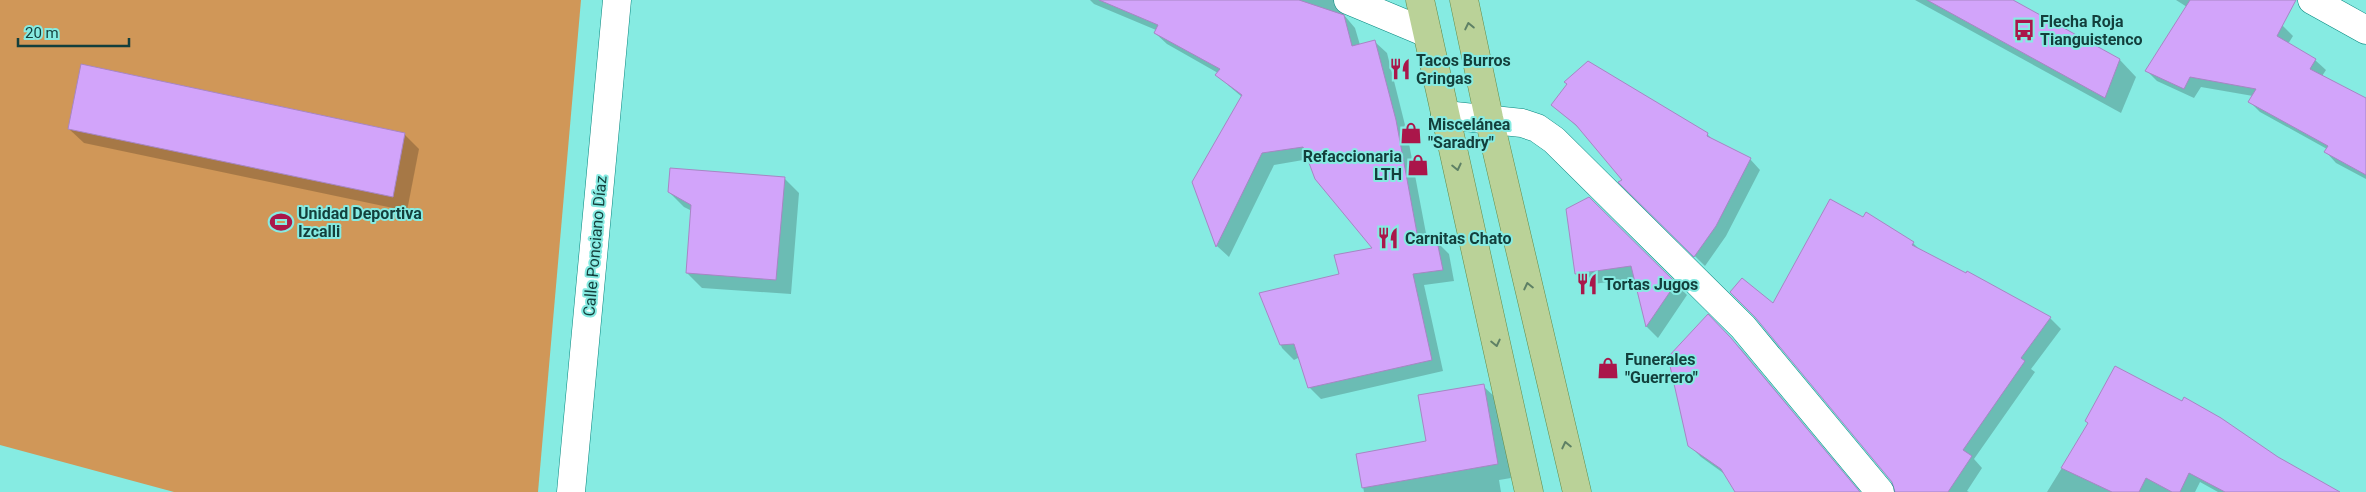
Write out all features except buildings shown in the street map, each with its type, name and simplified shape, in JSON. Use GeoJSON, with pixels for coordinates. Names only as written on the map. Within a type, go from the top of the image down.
{"type":"FeatureCollection","features":[{"type":"Feature","properties":{"kind":"main road"},"geometry":{"type":"LineString","coordinates":[[1420,0],[1529,492]]}},
{"type":"Feature","properties":{"kind":"main road"},"geometry":{"type":"LineString","coordinates":[[1464,0],[1489,118],[1577,492]]}},
{"type":"Feature","properties":{"kind":"street","name":"Calle Ponciano Díaz"},"geometry":{"type":"LineString","coordinates":[[571,492],[617,0]]}},
{"type":"Feature","properties":{"kind":"street"},"geometry":{"type":"LineString","coordinates":[[1348,0],[1427,33]]}},
{"type":"Feature","properties":{"kind":"street"},"geometry":{"type":"LineString","coordinates":[[2312,0],[2366,30]]}},
{"type":"Feature","properties":{"kind":"street"},"geometry":{"type":"LineString","coordinates":[[1445,115],[1489,118],[1537,128],[1554,140],[1743,328],[1880,492]]}},
{"type":"Feature","properties":{"kind":"shaded area","name":"Unidad Deportiva Izcalli"},"geometry":{"type":"Polygon","coordinates":[[[0,0],[581,0],[538,492],[174,492],[0,445],[0,0]]]}},
{"type":"Feature","properties":{"kind":"place","name":"Flecha Roja Tianguistenco"},"geometry":{"type":"Point","coordinates":[2024,30]}},
{"type":"Feature","properties":{"kind":"place","name":"Tacos Burros Gringas"},"geometry":{"type":"Point","coordinates":[1400,69]}},
{"type":"Feature","properties":{"kind":"place","name":"Miscelánea \"Saradry\""},"geometry":{"type":"Point","coordinates":[1411,133]}},
{"type":"Feature","properties":{"kind":"place","name":"Refaccionaria LTH"},"geometry":{"type":"Point","coordinates":[1418,165]}},
{"type":"Feature","properties":{"kind":"place","name":"Unidad Deportiva Izcalli"},"geometry":{"type":"Point","coordinates":[281,222]}},
{"type":"Feature","properties":{"kind":"place","name":"Carnitas Chato"},"geometry":{"type":"Point","coordinates":[1388,238]}},
{"type":"Feature","properties":{"kind":"place","name":"Tortas Jugos"},"geometry":{"type":"Point","coordinates":[1587,284]}},
{"type":"Feature","properties":{"kind":"place","name":"Funerales \"Guerrero\""},"geometry":{"type":"Point","coordinates":[1608,368]}}]}
